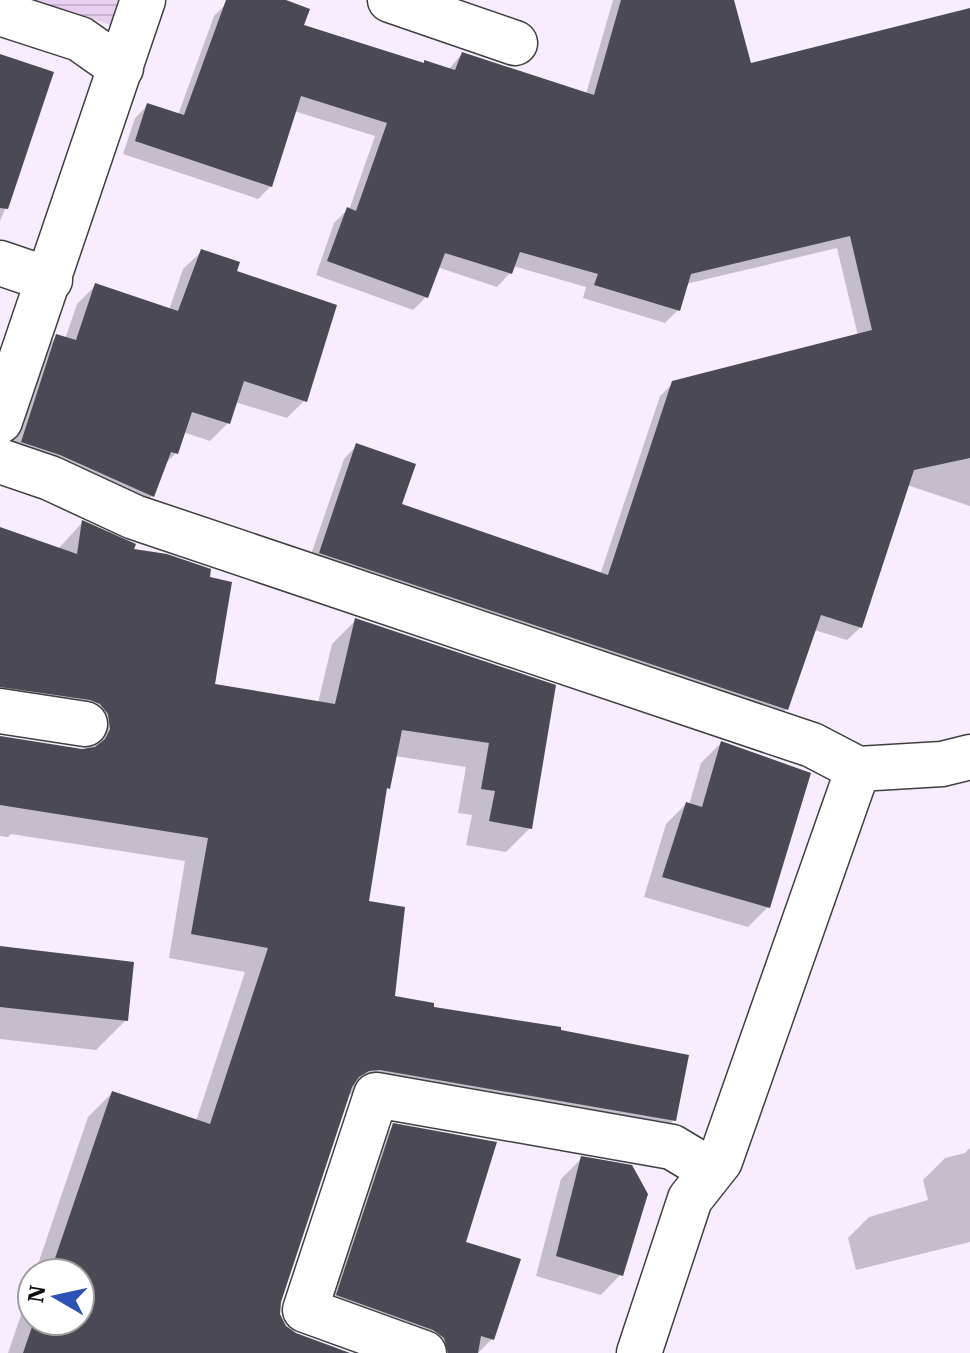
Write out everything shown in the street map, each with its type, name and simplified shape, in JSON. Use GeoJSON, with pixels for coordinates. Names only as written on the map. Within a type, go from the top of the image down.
{"type":"FeatureCollection","features":[{"type":"Feature","properties":{"kind":"street"},"geometry":{"type":"LineString","coordinates":[[0,421],[143,0]]}},
{"type":"Feature","properties":{"kind":"street"},"geometry":{"type":"LineString","coordinates":[[390,0],[515,43]]}},
{"type":"Feature","properties":{"kind":"street"},"geometry":{"type":"LineString","coordinates":[[0,13],[80,39],[121,68]]}},
{"type":"Feature","properties":{"kind":"street"},"geometry":{"type":"LineString","coordinates":[[0,263],[50,280]]}},
{"type":"Feature","properties":{"kind":"street"},"geometry":{"type":"LineString","coordinates":[[0,461],[50,478],[134,517],[812,745],[858,769],[942,764],[970,757]]}},
{"type":"Feature","properties":{"kind":"street"},"geometry":{"type":"LineString","coordinates":[[0,711],[85,724]]}},
{"type":"Feature","properties":{"kind":"street"},"geometry":{"type":"LineString","coordinates":[[639,1353],[690,1199],[720,1161],[858,769]]}},
{"type":"Feature","properties":{"kind":"street"},"geometry":{"type":"LineString","coordinates":[[424,1353],[305,1310],[376,1095],[672,1147],[712,1171]]}},
{"type":"Feature","properties":{"kind":"shaded area"},"geometry":{"type":"Polygon","coordinates":[[[33,0],[118,0],[111,25],[33,0]]]}},
{"type":"Feature","properties":{"kind":"building"},"geometry":{"type":"Polygon","coordinates":[[[226,0],[286,0],[310,9],[304,25],[424,63],[424,60],[455,70],[462,52],[594,95],[621,0],[734,0],[751,63],[970,8],[970,458],[914,470],[862,628],[821,615],[788,710],[319,553],[356,443],[416,464],[402,504],[608,575],[672,381],[872,330],[850,236],[691,274],[680,311],[594,285],[598,274],[520,252],[512,274],[445,253],[428,298],[327,261],[347,207],[356,211],[387,123],[301,96],[272,187],[135,141],[147,103],[184,115],[226,0]]]}},
{"type":"Feature","properties":{"kind":"building"},"geometry":{"type":"Polygon","coordinates":[[[0,54],[54,72],[8,209],[0,208],[0,54]]]}},
{"type":"Feature","properties":{"kind":"building"},"geometry":{"type":"Polygon","coordinates":[[[201,249],[240,262],[237,271],[337,305],[307,402],[244,381],[230,424],[192,412],[178,454],[171,452],[154,497],[60,455],[21,442],[56,334],[76,340],[95,283],[178,311],[201,249]]]}},
{"type":"Feature","properties":{"kind":"building"},"geometry":{"type":"Polygon","coordinates":[[[82,520],[136,544],[134,549],[167,554],[211,569],[210,577],[232,582],[215,684],[335,704],[355,618],[556,685],[532,829],[489,821],[495,791],[481,789],[489,743],[402,730],[390,789],[387,788],[369,901],[405,907],[395,996],[434,1003],[434,1007],[561,1027],[561,1030],[689,1055],[676,1121],[380,1070],[369,1071],[359,1077],[352,1087],[281,1302],[280,1314],[286,1326],[296,1333],[350,1353],[23,1353],[28,1337],[96,1337],[96,1257],[55,1257],[112,1091],[210,1124],[268,948],[191,934],[208,838],[0,805],[0,736],[82,749],[95,747],[105,739],[110,729],[108,714],[100,704],[90,700],[0,687],[0,527],[77,554],[82,520]]]}},
{"type":"Feature","properties":{"kind":"building"},"geometry":{"type":"Polygon","coordinates":[[[721,741],[811,773],[770,908],[662,877],[686,802],[702,807],[721,741]]]}},
{"type":"Feature","properties":{"kind":"building"},"geometry":{"type":"Polygon","coordinates":[[[0,946],[134,962],[128,1021],[0,1007],[0,946]]]}},
{"type":"Feature","properties":{"kind":"building"},"geometry":{"type":"Polygon","coordinates":[[[393,1123],[497,1142],[466,1242],[521,1259],[494,1340],[481,1336],[478,1353],[448,1353],[444,1338],[433,1330],[336,1295],[393,1123]]]}},
{"type":"Feature","properties":{"kind":"building"},"geometry":{"type":"Polygon","coordinates":[[[581,1156],[632,1165],[648,1194],[623,1276],[556,1256],[581,1156]]]}}]}
